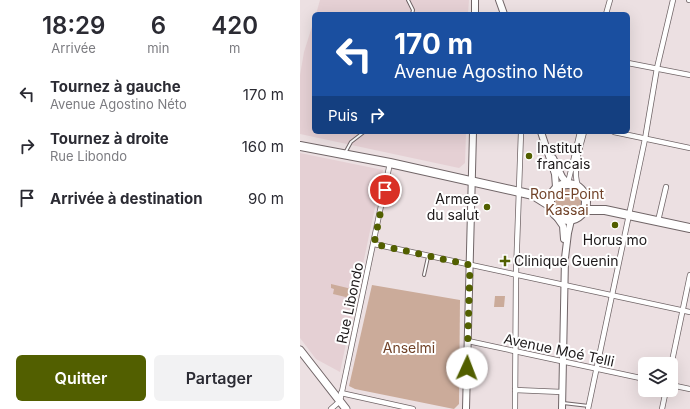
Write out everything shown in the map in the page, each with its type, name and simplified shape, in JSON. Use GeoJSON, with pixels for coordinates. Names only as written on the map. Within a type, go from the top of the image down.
{"type":"FeatureCollection","features":[{"type":"Feature","properties":{"kind":"highway"},"geometry":{"type":"LineString","coordinates":[[300,146],[390,163],[519,192],[533,194],[554,190]]}},
{"type":"Feature","properties":{"kind":"highway"},"geometry":{"type":"LineString","coordinates":[[549,205],[549,200],[554,190],[561,184],[568,183],[578,186],[586,197],[605,210]]}},
{"type":"Feature","properties":{"kind":"highway"},"geometry":{"type":"LineString","coordinates":[[533,194],[549,205],[556,216],[561,219],[571,220],[578,217],[584,210],[586,206],[586,197]]}},
{"type":"Feature","properties":{"kind":"highway"},"geometry":{"type":"LineString","coordinates":[[584,210],[605,210],[690,227]]}},
{"type":"Feature","properties":{"kind":"main road"},"geometry":{"type":"LineString","coordinates":[[475,12],[476,0]]}},
{"type":"Feature","properties":{"kind":"main road"},"geometry":{"type":"LineString","coordinates":[[495,0],[499,12]]}},
{"type":"Feature","properties":{"kind":"main road"},"geometry":{"type":"LineString","coordinates":[[498,0],[503,12]]}},
{"type":"Feature","properties":{"kind":"main road"},"geometry":{"type":"LineString","coordinates":[[466,409],[473,134]]}},
{"type":"Feature","properties":{"kind":"main road"},"geometry":{"type":"LineString","coordinates":[[542,134],[555,174],[554,190]]}},
{"type":"Feature","properties":{"kind":"main road"},"geometry":{"type":"LineString","coordinates":[[545,134],[553,158],[562,177],[568,183]]}},
{"type":"Feature","properties":{"kind":"main road"},"geometry":{"type":"LineString","coordinates":[[556,216],[564,230],[565,258],[562,406]]}},
{"type":"Feature","properties":{"kind":"main road"},"geometry":{"type":"LineString","coordinates":[[565,258],[571,220]]}},
{"type":"Feature","properties":{"kind":"main road"},"geometry":{"type":"LineString","coordinates":[[300,350],[340,397],[346,409]]}},
{"type":"Feature","properties":{"kind":"street"},"geometry":{"type":"LineString","coordinates":[[607,12],[610,0]]}},
{"type":"Feature","properties":{"kind":"street"},"geometry":{"type":"LineString","coordinates":[[588,408],[645,138],[657,68],[673,0]]}},
{"type":"Feature","properties":{"kind":"street"},"geometry":{"type":"LineString","coordinates":[[630,63],[690,75]]}},
{"type":"Feature","properties":{"kind":"street"},"geometry":{"type":"LineString","coordinates":[[515,409],[516,274],[522,134]]}},
{"type":"Feature","properties":{"kind":"street"},"geometry":{"type":"LineString","coordinates":[[568,183],[580,134]]}},
{"type":"Feature","properties":{"kind":"street"},"geometry":{"type":"LineString","coordinates":[[578,186],[575,178],[584,134]]}},
{"type":"Feature","properties":{"kind":"street"},"geometry":{"type":"LineString","coordinates":[[624,134],[690,148]]}},
{"type":"Feature","properties":{"kind":"street","name":"Rue Libondo"},"geometry":{"type":"LineString","coordinates":[[340,397],[374,244],[390,163]]}},
{"type":"Feature","properties":{"kind":"street"},"geometry":{"type":"LineString","coordinates":[[658,221],[666,187]]}},
{"type":"Feature","properties":{"kind":"street"},"geometry":{"type":"LineString","coordinates":[[374,244],[690,312]]}},
{"type":"Feature","properties":{"kind":"street"},"geometry":{"type":"LineString","coordinates":[[673,357],[690,275]]}},
{"type":"Feature","properties":{"kind":"street","name":"Avenue Moé Telli"},"geometry":{"type":"LineString","coordinates":[[468,341],[638,378]]}},
{"type":"Feature","properties":{"kind":"street"},"geometry":{"type":"LineString","coordinates":[[678,386],[690,389]]}},
{"type":"Feature","properties":{"kind":"street"},"geometry":{"type":"LineString","coordinates":[[515,390],[562,392]]}},
{"type":"Feature","properties":{"kind":"street"},"geometry":{"type":"LineString","coordinates":[[331,409],[340,397],[413,409]]}},
{"type":"Feature","properties":{"kind":"street"},"geometry":{"type":"LineString","coordinates":[[662,409],[665,397]]}},
{"type":"Feature","properties":{"kind":"lane"},"geometry":{"type":"LineString","coordinates":[[408,0],[412,12]]}},
{"type":"Feature","properties":{"kind":"lane"},"geometry":{"type":"LineString","coordinates":[[345,154],[351,142],[361,134]]}},
{"type":"Feature","properties":{"kind":"lane"},"geometry":{"type":"LineString","coordinates":[[424,275],[428,256]]}},
{"type":"Feature","properties":{"kind":"lane"},"geometry":{"type":"LineString","coordinates":[[562,406],[588,408]]}},
{"type":"Feature","properties":{"kind":"shaded area"},"geometry":{"type":"Polygon","coordinates":[[[320,0],[469,0],[468,12],[317,12],[320,0]]]}},
{"type":"Feature","properties":{"kind":"shaded area"},"geometry":{"type":"Polygon","coordinates":[[[312,26],[312,134],[466,134],[465,163],[459,168],[300,134],[300,75],[304,52],[312,26]]]}},
{"type":"Feature","properties":{"kind":"shaded area"},"geometry":{"type":"Polygon","coordinates":[[[300,153],[383,170],[340,372],[316,359],[300,338],[300,153]]]}},
{"type":"Feature","properties":{"kind":"green space","name":"Rond-Point Kassai"},"geometry":{"type":"Polygon","coordinates":[[[567,185],[579,190],[584,202],[579,214],[567,219],[555,214],[550,202],[555,190],[567,185]]]}},
{"type":"Feature","properties":{"kind":"green space"},"geometry":{"type":"Polygon","coordinates":[[[331,284],[356,290],[354,299],[333,294],[334,289],[331,288],[331,284]]]}},
{"type":"Feature","properties":{"kind":"green space","name":"Anselmi"},"geometry":{"type":"Polygon","coordinates":[[[372,285],[460,300],[459,404],[454,409],[355,389],[349,386],[372,285]]]}},
{"type":"Feature","properties":{"kind":"green space"},"geometry":{"type":"Polygon","coordinates":[[[495,296],[505,296],[504,307],[494,307],[495,296]]]}},
{"type":"Feature","properties":{"kind":"place","name":"Institut francais"},"geometry":{"type":"Point","coordinates":[529,156]}},
{"type":"Feature","properties":{"kind":"place","name":"Armee du salut"},"geometry":{"type":"Point","coordinates":[487,207]}},
{"type":"Feature","properties":{"kind":"place","name":"Horus mo"},"geometry":{"type":"Point","coordinates":[615,225]}},
{"type":"Feature","properties":{"kind":"place","name":"Clinique Guenin"},"geometry":{"type":"Point","coordinates":[505,261]}},
{"type":"Feature","properties":{"kind":"route"},"geometry":{"type":"LineString","coordinates":[[385,190],[374,244],[470,265],[467,368]]}}]}
